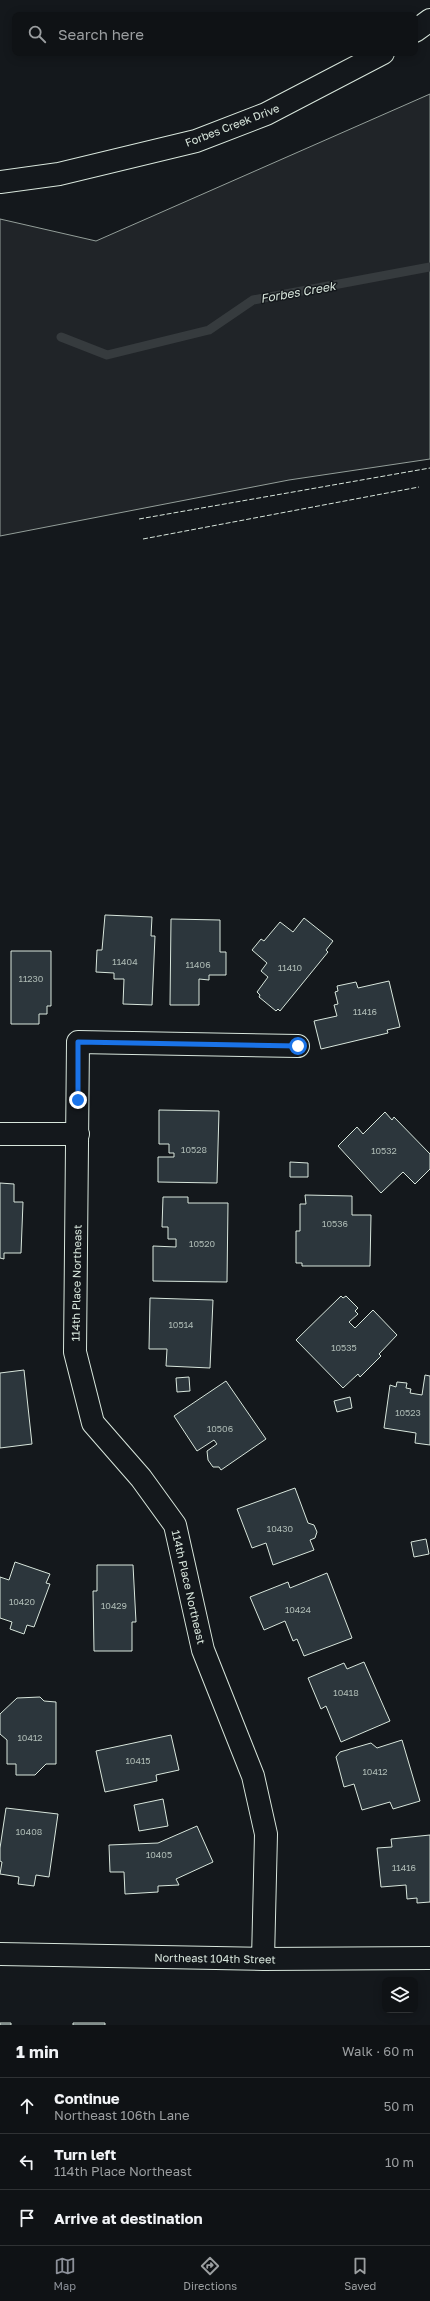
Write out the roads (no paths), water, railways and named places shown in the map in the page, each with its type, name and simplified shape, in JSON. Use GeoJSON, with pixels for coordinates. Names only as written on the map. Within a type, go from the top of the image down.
{"type":"FeatureCollection","features":[{"type":"Feature","properties":{"kind":"street"},"geometry":{"type":"LineString","coordinates":[[418,28],[430,20]]}},
{"type":"Feature","properties":{"kind":"street","name":"Forbes Creek Drive"},"geometry":{"type":"LineString","coordinates":[[0,182],[59,174],[196,141],[266,114],[377,56]]}},
{"type":"Feature","properties":{"kind":"street","name":"114th Place Northeast"},"geometry":{"type":"LineString","coordinates":[[263,1959],[266,1834],[253,1776],[203,1650],[175,1526],[141,1478],[94,1423],[75,1352],[78,1042],[298,1046]]}},
{"type":"Feature","properties":{"kind":"street"},"geometry":{"type":"LineString","coordinates":[[0,1134],[78,1134]]}},
{"type":"Feature","properties":{"kind":"street","name":"Northeast 104th Street"},"geometry":{"type":"LineString","coordinates":[[0,1954],[263,1959],[430,1958]]}},
{"type":"Feature","properties":{"kind":"waterway","name":"Forbes Creek"},"geometry":{"type":"LineString","coordinates":[[61,337],[107,355],[209,330],[253,300],[430,267]]}}]}
